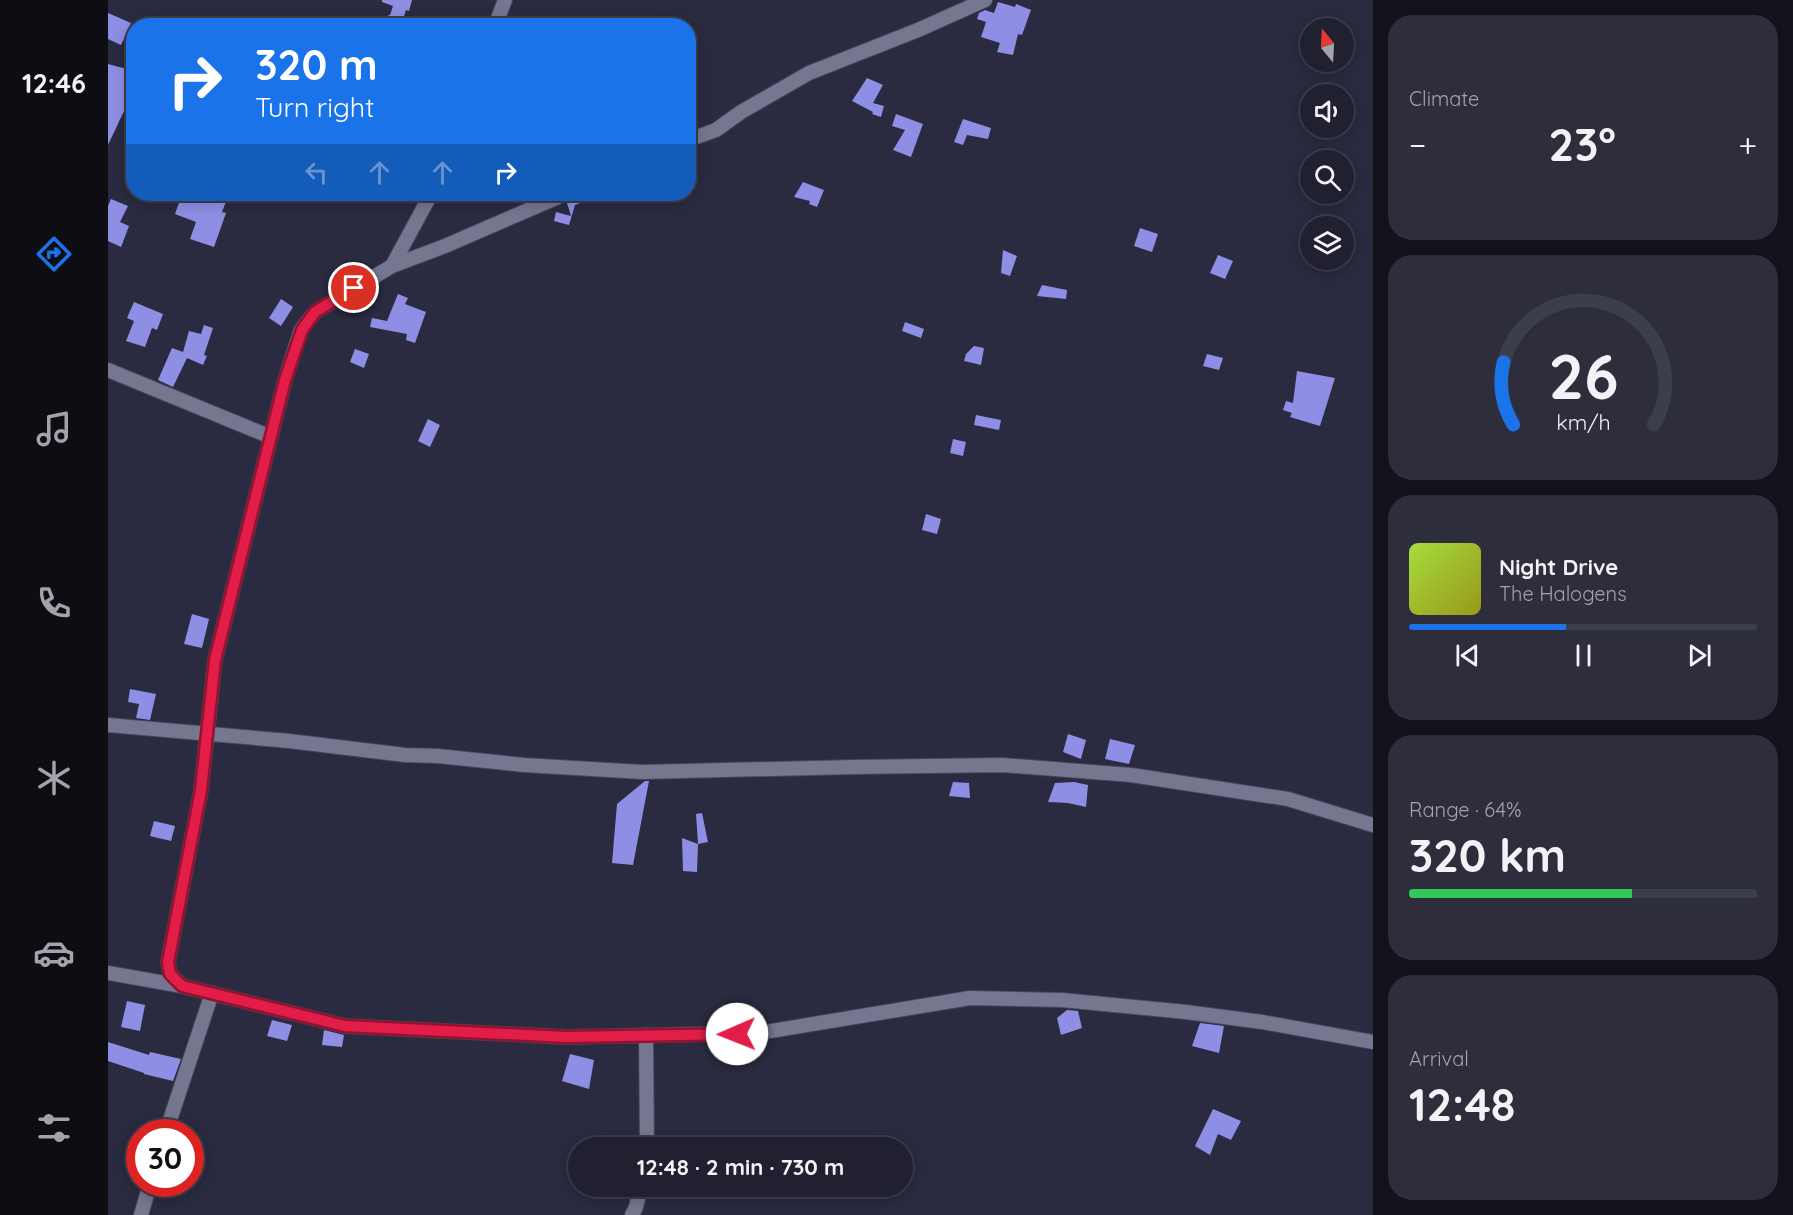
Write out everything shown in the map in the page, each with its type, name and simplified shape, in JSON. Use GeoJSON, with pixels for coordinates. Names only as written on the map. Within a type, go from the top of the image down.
{"type":"FeatureCollection","features":[{"type":"Feature","properties":{"kind":"street"},"geometry":{"type":"LineString","coordinates":[[498,18],[505,0]]}},
{"type":"Feature","properties":{"kind":"street"},"geometry":{"type":"LineString","coordinates":[[696,137],[716,130],[741,112],[809,74],[985,0]]}},
{"type":"Feature","properties":{"kind":"street"},"geometry":{"type":"LineString","coordinates":[[392,266],[427,201]]}},
{"type":"Feature","properties":{"kind":"street"},"geometry":{"type":"LineString","coordinates":[[182,986],[170,974],[168,962],[201,790],[215,660],[285,380],[302,330],[315,312],[392,266],[446,246],[549,201]]}},
{"type":"Feature","properties":{"kind":"street"},"geometry":{"type":"LineString","coordinates":[[108,370],[271,437]]}},
{"type":"Feature","properties":{"kind":"street"},"geometry":{"type":"LineString","coordinates":[[108,724],[207,732],[405,755],[642,772],[1002,765],[1131,775],[1288,799],[1373,825]]}},
{"type":"Feature","properties":{"kind":"street"},"geometry":{"type":"LineString","coordinates":[[108,973],[182,986],[345,1026],[566,1037],[759,1034],[970,998],[1062,1000],[1186,1012],[1262,1022],[1373,1042]]}},
{"type":"Feature","properties":{"kind":"street"},"geometry":{"type":"LineString","coordinates":[[170,1119],[212,993]]}},
{"type":"Feature","properties":{"kind":"street"},"geometry":{"type":"LineString","coordinates":[[646,1035],[647,1137]]}},
{"type":"Feature","properties":{"kind":"street"},"geometry":{"type":"LineString","coordinates":[[141,1215],[146,1197]]}},
{"type":"Feature","properties":{"kind":"street"},"geometry":{"type":"LineString","coordinates":[[632,1215],[638,1197]]}},
{"type":"Feature","properties":{"kind":"building"},"geometry":{"type":"Polygon","coordinates":[[[382,0],[412,0],[409,11],[406,10],[403,18],[380,18],[390,15],[393,6],[382,0]]]}},
{"type":"Feature","properties":{"kind":"building"},"geometry":{"type":"Polygon","coordinates":[[[998,2],[1015,7],[1016,4],[1031,10],[1022,35],[1018,34],[1013,55],[997,52],[1000,43],[981,37],[986,22],[977,19],[979,13],[985,10],[994,13],[998,2]]]}},
{"type":"Feature","properties":{"kind":"building"},"geometry":{"type":"Polygon","coordinates":[[[108,13],[126,21],[126,34],[121,45],[108,39],[108,13]]]}},
{"type":"Feature","properties":{"kind":"building"},"geometry":{"type":"Polygon","coordinates":[[[108,64],[126,69],[126,109],[108,145],[108,64]]]}},
{"type":"Feature","properties":{"kind":"building"},"geometry":{"type":"Polygon","coordinates":[[[867,78],[883,85],[873,103],[884,106],[881,117],[852,101],[867,78]]]}},
{"type":"Feature","properties":{"kind":"building"},"geometry":{"type":"Polygon","coordinates":[[[896,114],[923,124],[911,157],[893,150],[905,130],[892,126],[896,114]]]}},
{"type":"Feature","properties":{"kind":"building"},"geometry":{"type":"Polygon","coordinates":[[[963,119],[991,128],[988,139],[967,135],[963,145],[954,142],[963,119]]]}},
{"type":"Feature","properties":{"kind":"building"},"geometry":{"type":"Polygon","coordinates":[[[803,182],[824,190],[817,207],[809,204],[810,201],[794,197],[803,182]]]}},
{"type":"Feature","properties":{"kind":"building"},"geometry":{"type":"Polygon","coordinates":[[[111,199],[128,206],[120,222],[129,226],[121,247],[108,241],[108,206],[111,199]]]}},
{"type":"Feature","properties":{"kind":"building"},"geometry":{"type":"Polygon","coordinates":[[[180,201],[226,201],[222,212],[226,213],[214,247],[190,239],[196,222],[175,214],[180,201]]]}},
{"type":"Feature","properties":{"kind":"building"},"geometry":{"type":"Polygon","coordinates":[[[580,201],[580,203],[575,205],[569,225],[554,221],[556,212],[571,216],[567,203],[580,201]]]}},
{"type":"Feature","properties":{"kind":"building"},"geometry":{"type":"Polygon","coordinates":[[[1140,228],[1158,234],[1152,252],[1134,246],[1140,228]]]}},
{"type":"Feature","properties":{"kind":"building"},"geometry":{"type":"Polygon","coordinates":[[[1003,250],[1017,256],[1010,276],[1001,273],[1003,250]]]}},
{"type":"Feature","properties":{"kind":"building"},"geometry":{"type":"Polygon","coordinates":[[[1218,255],[1233,261],[1225,279],[1210,273],[1218,255]]]}},
{"type":"Feature","properties":{"kind":"building"},"geometry":{"type":"Polygon","coordinates":[[[1042,285],[1067,290],[1066,299],[1037,296],[1042,285]]]}},
{"type":"Feature","properties":{"kind":"building"},"geometry":{"type":"Polygon","coordinates":[[[398,294],[408,298],[405,304],[426,312],[415,343],[406,340],[407,334],[370,327],[372,318],[387,321],[398,294]]]}},
{"type":"Feature","properties":{"kind":"building"},"geometry":{"type":"Polygon","coordinates":[[[281,299],[293,307],[281,326],[269,318],[281,299]]]}},
{"type":"Feature","properties":{"kind":"building"},"geometry":{"type":"Polygon","coordinates":[[[134,302],[163,314],[157,330],[152,328],[145,347],[126,341],[134,321],[127,318],[134,302]]]}},
{"type":"Feature","properties":{"kind":"building"},"geometry":{"type":"Polygon","coordinates":[[[905,322],[924,329],[921,338],[902,331],[905,322]]]}},
{"type":"Feature","properties":{"kind":"building"},"geometry":{"type":"Polygon","coordinates":[[[204,325],[213,328],[203,365],[187,358],[173,387],[158,380],[172,348],[183,352],[189,331],[201,334],[204,325]]]}},
{"type":"Feature","properties":{"kind":"building"},"geometry":{"type":"Polygon","coordinates":[[[974,346],[984,348],[981,365],[964,361],[966,354],[974,346]]]}},
{"type":"Feature","properties":{"kind":"building"},"geometry":{"type":"Polygon","coordinates":[[[355,349],[369,354],[364,368],[350,362],[355,349]]]}},
{"type":"Feature","properties":{"kind":"building"},"geometry":{"type":"Polygon","coordinates":[[[1207,354],[1223,358],[1219,370],[1203,366],[1207,354]]]}},
{"type":"Feature","properties":{"kind":"building"},"geometry":{"type":"Polygon","coordinates":[[[1297,371],[1335,378],[1320,426],[1290,417],[1292,413],[1283,410],[1286,401],[1293,403],[1297,371]]]}},
{"type":"Feature","properties":{"kind":"building"},"geometry":{"type":"Polygon","coordinates":[[[976,415],[1001,420],[999,430],[974,425],[976,415]]]}},
{"type":"Feature","properties":{"kind":"building"},"geometry":{"type":"Polygon","coordinates":[[[428,419],[440,425],[430,447],[418,441],[428,419]]]}},
{"type":"Feature","properties":{"kind":"building"},"geometry":{"type":"Polygon","coordinates":[[[953,439],[966,442],[963,456],[950,453],[953,439]]]}},
{"type":"Feature","properties":{"kind":"building"},"geometry":{"type":"Polygon","coordinates":[[[926,514],[941,519],[937,534],[922,530],[926,514]]]}},
{"type":"Feature","properties":{"kind":"building"},"geometry":{"type":"Polygon","coordinates":[[[192,614],[209,619],[202,648],[184,644],[192,614]]]}},
{"type":"Feature","properties":{"kind":"building"},"geometry":{"type":"Polygon","coordinates":[[[130,689],[156,694],[150,720],[136,718],[139,704],[128,702],[130,689]]]}},
{"type":"Feature","properties":{"kind":"building"},"geometry":{"type":"Polygon","coordinates":[[[1068,734],[1086,740],[1081,759],[1063,752],[1068,734]]]}},
{"type":"Feature","properties":{"kind":"building"},"geometry":{"type":"Polygon","coordinates":[[[1110,739],[1135,745],[1129,764],[1105,759],[1110,739]]]}},
{"type":"Feature","properties":{"kind":"building"},"geometry":{"type":"Polygon","coordinates":[[[645,781],[649,781],[633,865],[612,863],[617,804],[645,781]]]}},
{"type":"Feature","properties":{"kind":"building"},"geometry":{"type":"Polygon","coordinates":[[[953,782],[969,783],[970,798],[949,796],[953,782]]]}},
{"type":"Feature","properties":{"kind":"building"},"geometry":{"type":"Polygon","coordinates":[[[1074,782],[1088,785],[1086,807],[1048,802],[1055,783],[1074,782]]]}},
{"type":"Feature","properties":{"kind":"building"},"geometry":{"type":"Polygon","coordinates":[[[702,813],[708,842],[698,844],[696,814],[702,813]]]}},
{"type":"Feature","properties":{"kind":"building"},"geometry":{"type":"Polygon","coordinates":[[[154,821],[175,826],[171,841],[150,836],[154,821]]]}},
{"type":"Feature","properties":{"kind":"building"},"geometry":{"type":"Polygon","coordinates":[[[682,838],[698,844],[697,872],[683,871],[682,838]]]}},
{"type":"Feature","properties":{"kind":"building"},"geometry":{"type":"Polygon","coordinates":[[[127,1001],[145,1005],[140,1031],[121,1027],[127,1001]]]}},
{"type":"Feature","properties":{"kind":"building"},"geometry":{"type":"Polygon","coordinates":[[[1067,1010],[1078,1011],[1082,1028],[1061,1035],[1057,1018],[1067,1010]]]}},
{"type":"Feature","properties":{"kind":"building"},"geometry":{"type":"Polygon","coordinates":[[[272,1020],[292,1025],[287,1041],[267,1036],[272,1020]]]}},
{"type":"Feature","properties":{"kind":"building"},"geometry":{"type":"Polygon","coordinates":[[[1200,1023],[1224,1026],[1219,1053],[1192,1046],[1200,1023]]]}},
{"type":"Feature","properties":{"kind":"building"},"geometry":{"type":"Polygon","coordinates":[[[324,1030],[344,1035],[342,1047],[322,1045],[324,1030]]]}},
{"type":"Feature","properties":{"kind":"building"},"geometry":{"type":"Polygon","coordinates":[[[108,1042],[149,1055],[150,1052],[181,1059],[173,1081],[144,1074],[108,1061],[108,1042]]]}},
{"type":"Feature","properties":{"kind":"building"},"geometry":{"type":"Polygon","coordinates":[[[570,1054],[594,1060],[589,1089],[562,1081],[570,1054]]]}},
{"type":"Feature","properties":{"kind":"building"},"geometry":{"type":"Polygon","coordinates":[[[1213,1109],[1241,1121],[1231,1140],[1218,1134],[1210,1155],[1195,1146],[1213,1109]]]}},
{"type":"Feature","properties":{"kind":"route"},"geometry":{"type":"LineString","coordinates":[[354,288],[315,312],[302,330],[285,380],[215,660],[201,790],[168,962],[170,974],[182,986],[345,1026],[566,1037],[737,1034]]}}]}
